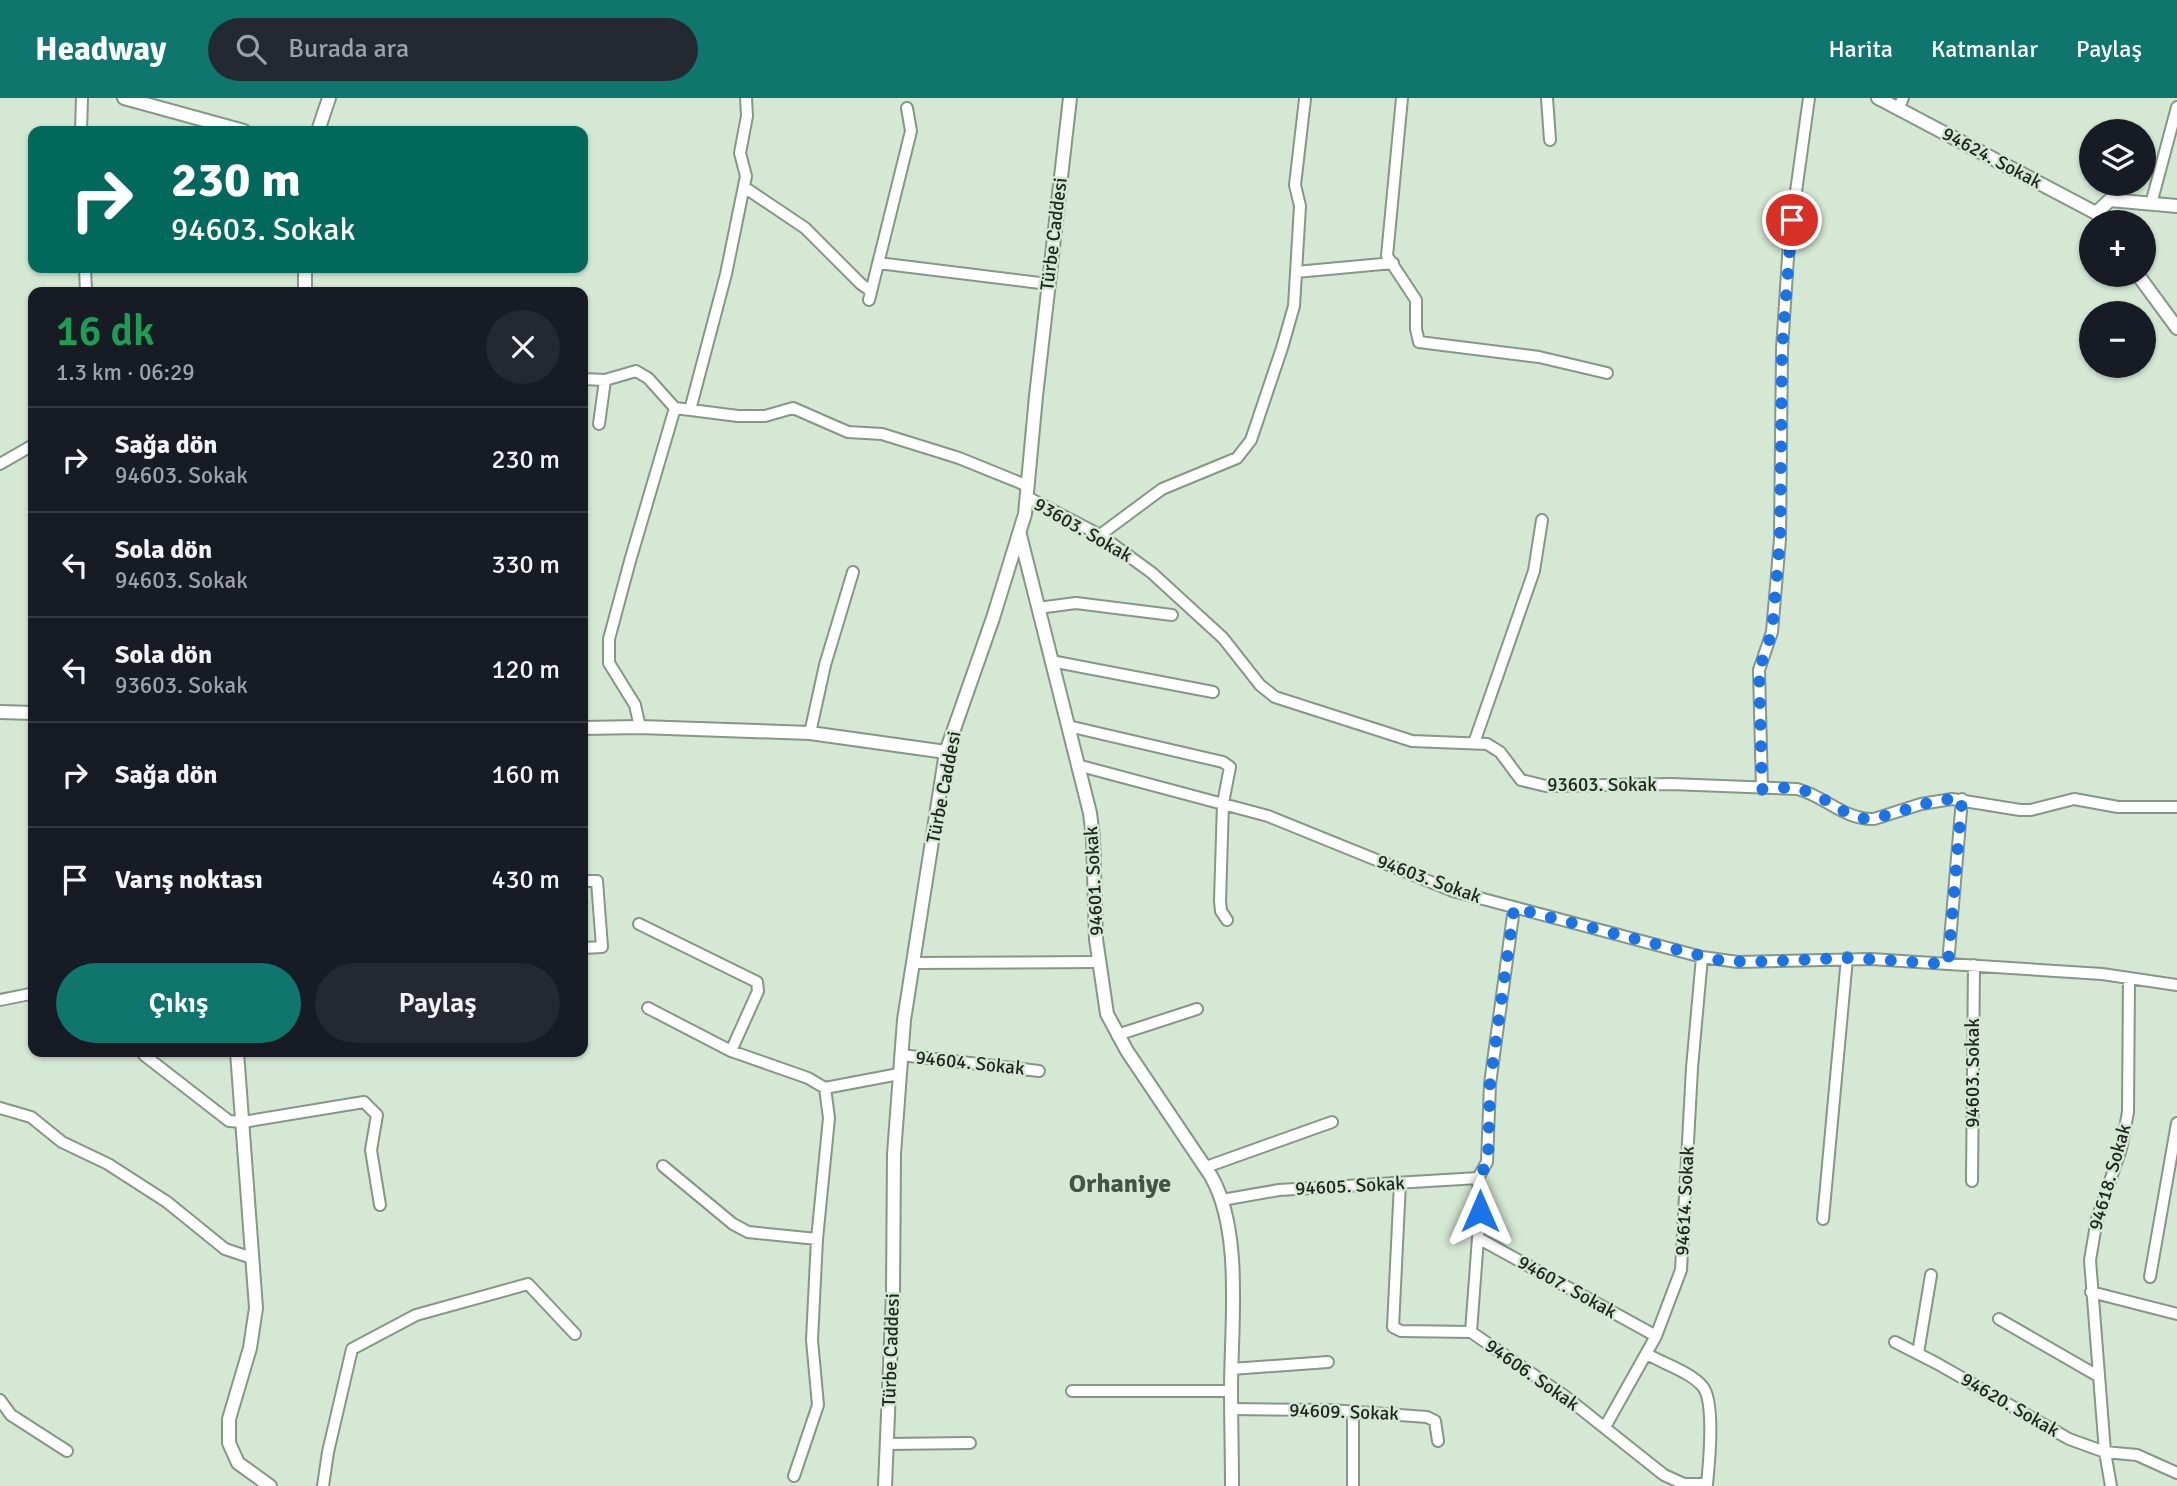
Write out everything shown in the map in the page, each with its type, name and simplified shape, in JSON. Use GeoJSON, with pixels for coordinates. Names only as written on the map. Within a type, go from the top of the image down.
{"type":"FeatureCollection","features":[{"type":"Feature","properties":{"kind":"street"},"geometry":{"type":"LineString","coordinates":[[81,126],[82,98]]}},
{"type":"Feature","properties":{"kind":"street"},"geometry":{"type":"LineString","coordinates":[[124,98],[226,126]]}},
{"type":"Feature","properties":{"kind":"street"},"geometry":{"type":"LineString","coordinates":[[320,126],[329,98]]}},
{"type":"Feature","properties":{"kind":"street"},"geometry":{"type":"LineString","coordinates":[[690,410],[726,274],[746,176],[740,153],[747,116],[746,98]]}},
{"type":"Feature","properties":{"kind":"street","name":"Türbe Caddesi"},"geometry":{"type":"LineString","coordinates":[[885,1486],[893,1294],[894,1154],[899,1074],[913,963],[946,751],[993,618],[1019,535],[1028,491],[1048,284],[1070,98]]}},
{"type":"Feature","properties":{"kind":"street"},"geometry":{"type":"LineString","coordinates":[[1402,98],[1387,256],[1416,300],[1419,342],[1539,357],[1607,373]]}},
{"type":"Feature","properties":{"kind":"street"},"geometry":{"type":"LineString","coordinates":[[1547,98],[1550,140]]}},
{"type":"Feature","properties":{"kind":"street"},"geometry":{"type":"LineString","coordinates":[[1762,789],[1759,670],[1772,632],[1780,539],[1782,349],[1789,242],[1809,98]]}},
{"type":"Feature","properties":{"kind":"street","name":"94624. Sokak"},"geometry":{"type":"LineString","coordinates":[[1878,98],[1901,104],[2087,210]]}},
{"type":"Feature","properties":{"kind":"street"},"geometry":{"type":"LineString","coordinates":[[1100,536],[1162,489],[1237,458],[1251,440],[1294,306],[1300,206],[1295,186],[1305,99]]}},
{"type":"Feature","properties":{"kind":"street"},"geometry":{"type":"LineString","coordinates":[[2151,204],[2177,107]]}},
{"type":"Feature","properties":{"kind":"street"},"geometry":{"type":"LineString","coordinates":[[744,187],[805,228],[870,295],[911,131],[907,108]]}},
{"type":"Feature","properties":{"kind":"street"},"geometry":{"type":"LineString","coordinates":[[2104,210],[2110,200],[2177,205]]}},
{"type":"Feature","properties":{"kind":"street"},"geometry":{"type":"LineString","coordinates":[[878,263],[1048,284]]}},
{"type":"Feature","properties":{"kind":"street"},"geometry":{"type":"LineString","coordinates":[[1296,272],[1392,263]]}},
{"type":"Feature","properties":{"kind":"street"},"geometry":{"type":"LineString","coordinates":[[2147,287],[2177,328]]}},
{"type":"Feature","properties":{"kind":"street"},"geometry":{"type":"LineString","coordinates":[[588,379],[605,380],[636,371],[648,378],[675,408],[609,639],[609,663],[635,705],[640,727]]}},
{"type":"Feature","properties":{"kind":"street"},"geometry":{"type":"LineString","coordinates":[[599,424],[605,380]]}},
{"type":"Feature","properties":{"kind":"street","name":"93603. Sokak"},"geometry":{"type":"LineString","coordinates":[[675,408],[738,416],[765,416],[793,408],[848,432],[882,435],[959,458],[1028,491],[1100,536],[1166,585],[1223,638],[1260,685],[1275,697],[1412,741],[1474,743],[1495,747],[1521,780],[1538,785],[1671,784],[1787,788],[1808,792],[1845,814],[1866,820],[1938,800],[1962,799],[2020,810],[2031,810],[2074,799],[2118,807],[2177,807]]}},
{"type":"Feature","properties":{"kind":"street"},"geometry":{"type":"LineString","coordinates":[[0,464],[28,447]]}},
{"type":"Feature","properties":{"kind":"street"},"geometry":{"type":"LineString","coordinates":[[1474,743],[1534,571],[1542,520]]}},
{"type":"Feature","properties":{"kind":"street","name":"94601. Sokak"},"geometry":{"type":"LineString","coordinates":[[1019,535],[1092,825],[1094,915],[1107,1014],[1117,1035],[1206,1167],[1222,1200],[1227,1224],[1233,1293],[1231,1486]]}},
{"type":"Feature","properties":{"kind":"street"},"geometry":{"type":"LineString","coordinates":[[810,733],[825,665],[853,572]]}},
{"type":"Feature","properties":{"kind":"street"},"geometry":{"type":"LineString","coordinates":[[1038,607],[1076,603],[1172,615]]}},
{"type":"Feature","properties":{"kind":"street"},"geometry":{"type":"LineString","coordinates":[[1051,661],[1213,692]]}},
{"type":"Feature","properties":{"kind":"street"},"geometry":{"type":"LineString","coordinates":[[0,712],[28,713]]}},
{"type":"Feature","properties":{"kind":"street"},"geometry":{"type":"LineString","coordinates":[[1068,726],[1228,764],[1231,771],[1223,803],[1220,906],[1227,920]]}},
{"type":"Feature","properties":{"kind":"street"},"geometry":{"type":"LineString","coordinates":[[588,728],[640,727],[810,733],[946,751]]}},
{"type":"Feature","properties":{"kind":"street","name":"94603. Sokak"},"geometry":{"type":"LineString","coordinates":[[1077,765],[1223,803],[1305,829],[1432,883],[1514,908],[1702,957],[1738,962],[1847,958],[1974,965],[2102,974],[2177,985]]}},
{"type":"Feature","properties":{"kind":"street"},"geometry":{"type":"LineString","coordinates":[[1948,964],[1962,799]]}},
{"type":"Feature","properties":{"kind":"street"},"geometry":{"type":"LineString","coordinates":[[588,881],[597,881],[602,947],[588,948]]}},
{"type":"Feature","properties":{"kind":"street","name":"94606. Sokak"},"geometry":{"type":"LineString","coordinates":[[1514,908],[1490,1084],[1488,1162],[1478,1178],[1480,1198],[1471,1332],[1546,1382],[1675,1481],[1684,1485],[1707,1484]]}},
{"type":"Feature","properties":{"kind":"street"},"geometry":{"type":"LineString","coordinates":[[639,924],[757,982],[758,991],[731,1051]]}},
{"type":"Feature","properties":{"kind":"street","name":"94614. Sokak"},"geometry":{"type":"LineString","coordinates":[[1605,1427],[1656,1336],[1676,1286],[1683,1259],[1692,1068],[1702,957]]}},
{"type":"Feature","properties":{"kind":"street"},"geometry":{"type":"LineString","coordinates":[[1823,1219],[1847,958]]}},
{"type":"Feature","properties":{"kind":"street"},"geometry":{"type":"LineString","coordinates":[[913,963],[1099,962]]}},
{"type":"Feature","properties":{"kind":"street","name":"94603. Sokak"},"geometry":{"type":"LineString","coordinates":[[1972,1181],[1974,965]]}},
{"type":"Feature","properties":{"kind":"street","name":"94618. Sokak"},"geometry":{"type":"LineString","coordinates":[[2111,1486],[2105,1452],[2090,1260],[2094,1231],[2121,1149],[2128,1112],[2130,978]]}},
{"type":"Feature","properties":{"kind":"street"},"geometry":{"type":"LineString","coordinates":[[0,1000],[28,994]]}},
{"type":"Feature","properties":{"kind":"street"},"geometry":{"type":"LineString","coordinates":[[648,1008],[731,1051],[808,1078],[825,1088],[899,1074]]}},
{"type":"Feature","properties":{"kind":"street"},"geometry":{"type":"LineString","coordinates":[[1117,1035],[1197,1009]]}},
{"type":"Feature","properties":{"kind":"street","name":"94604. Sokak"},"geometry":{"type":"LineString","coordinates":[[901,1055],[1039,1071]]}},
{"type":"Feature","properties":{"kind":"street"},"geometry":{"type":"LineString","coordinates":[[147,1057],[229,1121],[243,1122],[364,1102],[377,1115],[371,1150],[380,1205]]}},
{"type":"Feature","properties":{"kind":"street"},"geometry":{"type":"LineString","coordinates":[[237,1057],[256,1308],[250,1348],[229,1419],[229,1443],[237,1463],[270,1486]]}},
{"type":"Feature","properties":{"kind":"street"},"geometry":{"type":"LineString","coordinates":[[794,1476],[818,1405],[812,1340],[817,1239],[830,1118],[825,1088]]}},
{"type":"Feature","properties":{"kind":"street"},"geometry":{"type":"LineString","coordinates":[[0,1108],[30,1117],[61,1142],[108,1164],[167,1202],[225,1249],[252,1258]]}},
{"type":"Feature","properties":{"kind":"street"},"geometry":{"type":"LineString","coordinates":[[1206,1167],[1332,1122]]}},
{"type":"Feature","properties":{"kind":"street"},"geometry":{"type":"LineString","coordinates":[[2150,1278],[2177,1123]]}},
{"type":"Feature","properties":{"kind":"street"},"geometry":{"type":"LineString","coordinates":[[663,1166],[733,1224],[748,1232],[817,1239]]}},
{"type":"Feature","properties":{"kind":"street","name":"94605. Sokak"},"geometry":{"type":"LineString","coordinates":[[1222,1200],[1279,1190],[1478,1178]]}},
{"type":"Feature","properties":{"kind":"street"},"geometry":{"type":"LineString","coordinates":[[1401,1183],[1393,1327],[1401,1331],[1471,1332]]}},
{"type":"Feature","properties":{"kind":"street","name":"94607. Sokak"},"geometry":{"type":"LineString","coordinates":[[1478,1238],[1656,1336]]}},
{"type":"Feature","properties":{"kind":"street"},"geometry":{"type":"LineString","coordinates":[[1918,1353],[1931,1275]]}},
{"type":"Feature","properties":{"kind":"street"},"geometry":{"type":"LineString","coordinates":[[323,1486],[328,1452],[352,1349],[416,1315],[528,1284],[575,1334]]}},
{"type":"Feature","properties":{"kind":"street"},"geometry":{"type":"LineString","coordinates":[[2091,1292],[2177,1314]]}},
{"type":"Feature","properties":{"kind":"street"},"geometry":{"type":"LineString","coordinates":[[1999,1318],[2098,1376]]}},
{"type":"Feature","properties":{"kind":"street","name":"94620. Sokak"},"geometry":{"type":"LineString","coordinates":[[1895,1342],[2069,1439],[2105,1452],[2137,1455],[2177,1473]]}},
{"type":"Feature","properties":{"kind":"street"},"geometry":{"type":"LineString","coordinates":[[1647,1354],[1692,1378],[1706,1391],[1709,1419],[1707,1484]]}},
{"type":"Feature","properties":{"kind":"street"},"geometry":{"type":"LineString","coordinates":[[1231,1369],[1328,1362]]}},
{"type":"Feature","properties":{"kind":"street"},"geometry":{"type":"LineString","coordinates":[[1072,1391],[1231,1391]]}},
{"type":"Feature","properties":{"kind":"street"},"geometry":{"type":"LineString","coordinates":[[0,1400],[11,1415],[67,1451]]}},
{"type":"Feature","properties":{"kind":"street","name":"94609. Sokak"},"geometry":{"type":"LineString","coordinates":[[1231,1409],[1353,1412],[1431,1418],[1437,1427],[1438,1441]]}},
{"type":"Feature","properties":{"kind":"street"},"geometry":{"type":"LineString","coordinates":[[1353,1412],[1353,1486]]}},
{"type":"Feature","properties":{"kind":"street"},"geometry":{"type":"LineString","coordinates":[[887,1444],[970,1443]]}},
{"type":"Feature","properties":{"kind":"district","name":"Orhaniye"},"geometry":{"type":"Point","coordinates":[1120,1184]}},
{"type":"Feature","properties":{"kind":"route"},"geometry":{"type":"LineString","coordinates":[[1480,1211],[1478,1178],[1488,1162],[1490,1084],[1514,908],[1722,961],[1847,958],[1948,964],[1962,799],[1938,800],[1866,820],[1845,814],[1808,792],[1787,788],[1762,789],[1759,670],[1772,632],[1780,539],[1782,349],[1792,220]]}}]}
